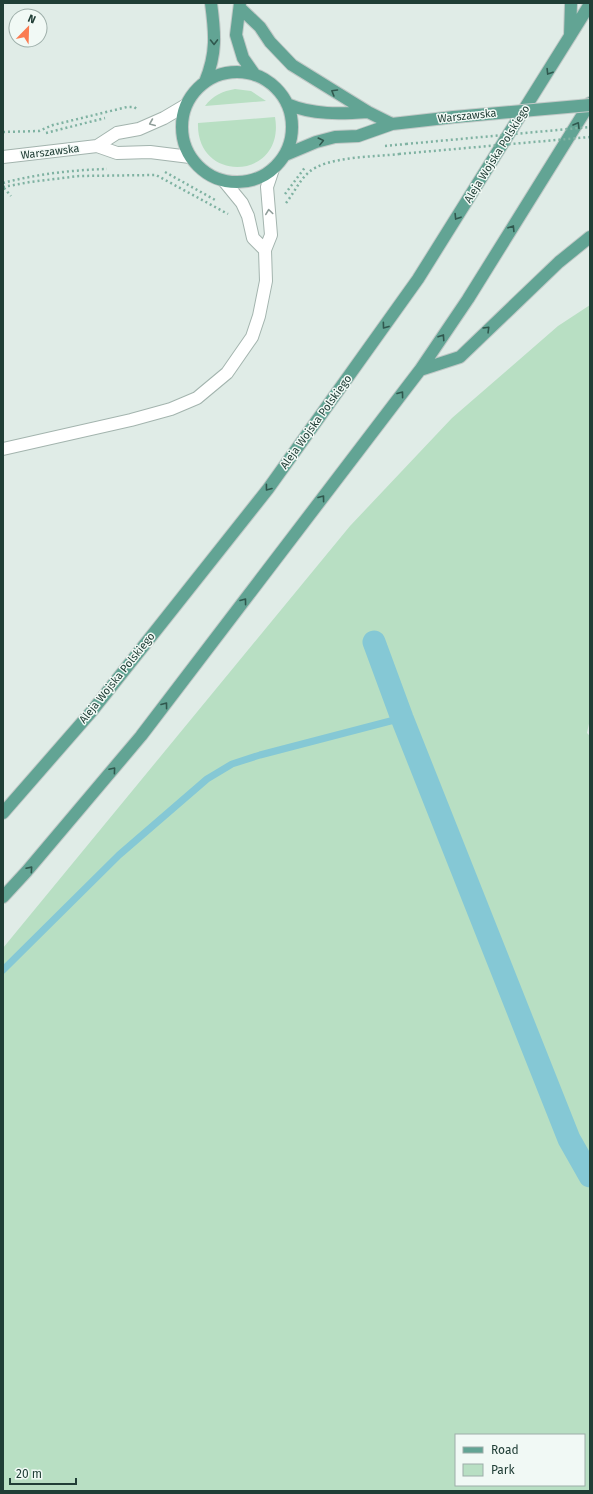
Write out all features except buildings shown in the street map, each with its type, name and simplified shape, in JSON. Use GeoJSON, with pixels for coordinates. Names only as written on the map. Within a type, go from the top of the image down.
{"type":"FeatureCollection","features":[{"type":"Feature","properties":{"kind":"main road"},"geometry":{"type":"LineString","coordinates":[[205,82],[214,54],[214,22],[211,3]]}},
{"type":"Feature","properties":{"kind":"main road"},"geometry":{"type":"LineString","coordinates":[[569,39],[571,3]]}},
{"type":"Feature","properties":{"kind":"main road","name":"Aleja Wojska Polskiego"},"geometry":{"type":"LineString","coordinates":[[3,813],[92,711],[268,489],[418,279],[590,4]]}},
{"type":"Feature","properties":{"kind":"main road"},"geometry":{"type":"LineString","coordinates":[[240,6],[236,35],[243,58],[255,75]]}},
{"type":"Feature","properties":{"kind":"main road"},"geometry":{"type":"LineString","coordinates":[[240,6],[260,27],[270,42],[292,65],[368,112],[392,124]]}},
{"type":"Feature","properties":{"kind":"main road"},"geometry":{"type":"LineString","coordinates":[[237,72],[255,75],[268,81],[279,91],[287,104],[292,120],[291,138],[285,154],[273,169],[258,178],[241,182],[224,181],[211,176],[199,168],[190,157],[183,140],[182,122],[186,105],[194,92],[205,82],[220,74],[237,72]]}},
{"type":"Feature","properties":{"kind":"main road"},"geometry":{"type":"LineString","coordinates":[[287,104],[300,109],[334,114],[368,112]]}},
{"type":"Feature","properties":{"kind":"main road"},"geometry":{"type":"LineString","coordinates":[[3,898],[28,871],[142,736],[420,370],[468,299],[590,104]]}},
{"type":"Feature","properties":{"kind":"main road","name":"Warszawska"},"geometry":{"type":"LineString","coordinates":[[285,154],[316,142],[334,137],[358,136],[392,124],[590,104]]}},
{"type":"Feature","properties":{"kind":"main road"},"geometry":{"type":"LineString","coordinates":[[420,370],[460,357],[560,262],[590,237]]}},
{"type":"Feature","properties":{"kind":"street","name":"Warszawska"},"geometry":{"type":"LineString","coordinates":[[97,146],[117,133],[139,129],[164,118],[186,105]]}},
{"type":"Feature","properties":{"kind":"street","name":"Warszawska"},"geometry":{"type":"LineString","coordinates":[[3,157],[97,146],[117,153],[156,152],[190,157]]}},
{"type":"Feature","properties":{"kind":"street"},"geometry":{"type":"LineString","coordinates":[[3,449],[131,420],[171,409],[197,398],[227,373],[252,337],[259,316],[266,281],[265,250],[271,235],[267,187],[273,169]]}},
{"type":"Feature","properties":{"kind":"street"},"geometry":{"type":"LineString","coordinates":[[224,181],[242,203],[248,216],[253,238],[265,250]]}},
{"type":"Feature","properties":{"kind":"path"},"geometry":{"type":"LineString","coordinates":[[406,144],[590,127]]}},
{"type":"Feature","properties":{"kind":"path"},"geometry":{"type":"LineString","coordinates":[[399,154],[590,137]]}},
{"type":"Feature","properties":{"kind":"path"},"geometry":{"type":"LineString","coordinates":[[3,183],[36,175],[81,170],[111,169]]}},
{"type":"Feature","properties":{"kind":"path"},"geometry":{"type":"LineString","coordinates":[[3,187],[11,196]]}},
{"type":"Feature","properties":{"kind":"green space"},"geometry":{"type":"Polygon","coordinates":[[[235,89],[251,91],[266,101],[205,106],[218,94],[235,89]]]}},
{"type":"Feature","properties":{"kind":"green space"},"geometry":{"type":"Polygon","coordinates":[[[275,117],[275,138],[267,153],[255,163],[240,167],[224,165],[211,157],[201,143],[198,123],[275,117]]]}},
{"type":"Feature","properties":{"kind":"green space"},"geometry":{"type":"Polygon","coordinates":[[[590,305],[590,719],[587,733],[590,736],[590,1491],[3,1491],[3,948],[350,526],[452,418],[558,326],[590,305]]]}},
{"type":"Feature","properties":{"kind":"waterway"},"geometry":{"type":"LineString","coordinates":[[374,642],[402,718],[569,1139],[590,1176]]}},
{"type":"Feature","properties":{"kind":"waterway"},"geometry":{"type":"LineString","coordinates":[[3,970],[119,855],[207,779],[232,764],[260,755],[402,718]]}}]}
